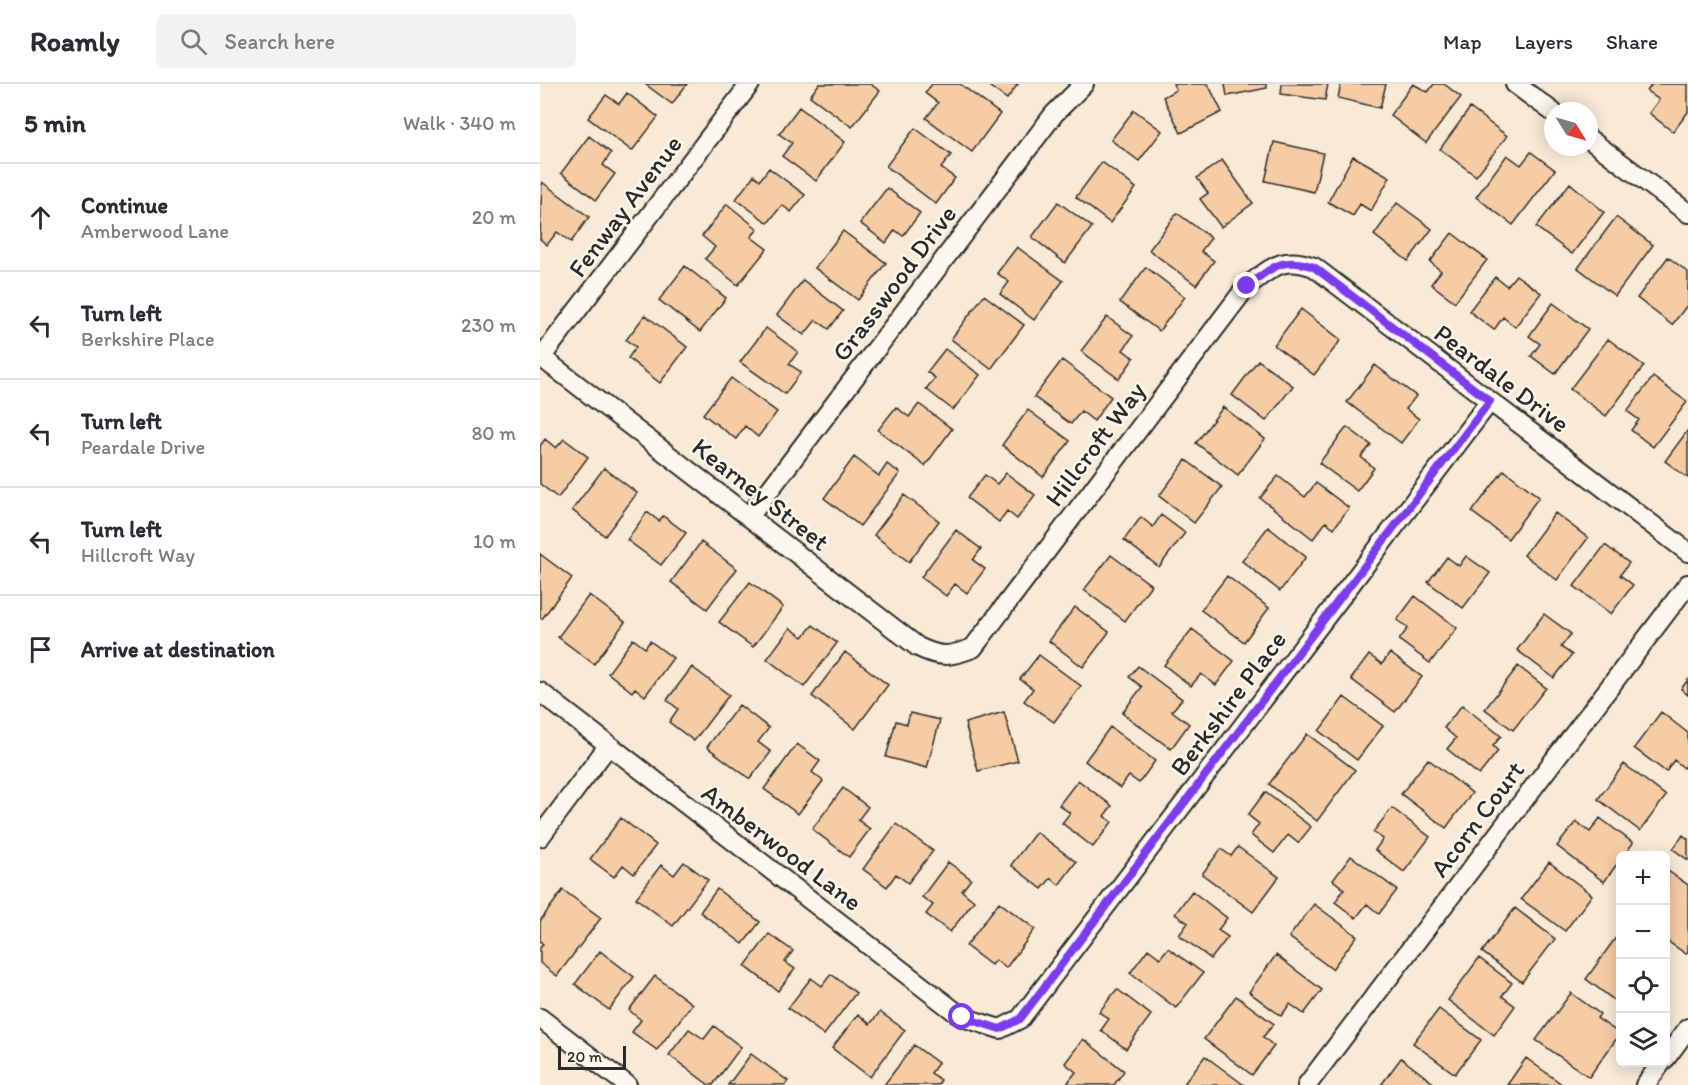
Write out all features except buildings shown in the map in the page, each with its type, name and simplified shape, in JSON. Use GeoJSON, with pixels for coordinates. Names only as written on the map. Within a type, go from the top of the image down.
{"type":"FeatureCollection","features":[{"type":"Feature","properties":{"kind":"street","name":"Fenway Avenue"},"geometry":{"type":"LineString","coordinates":[[541,358],[750,84]]}},
{"type":"Feature","properties":{"kind":"street","name":"Grasswood Drive"},"geometry":{"type":"LineString","coordinates":[[749,517],[1054,114],[1084,84]]}},
{"type":"Feature","properties":{"kind":"street"},"geometry":{"type":"LineString","coordinates":[[1515,84],[1544,105]]}},
{"type":"Feature","properties":{"kind":"street"},"geometry":{"type":"LineString","coordinates":[[1598,146],[1688,213]]}},
{"type":"Feature","properties":{"kind":"street","name":"Peardale Drive"},"geometry":{"type":"LineString","coordinates":[[1278,263],[1297,261],[1314,267],[1688,552]]}},
{"type":"Feature","properties":{"kind":"street","name":"Hillcroft Way"},"geometry":{"type":"LineString","coordinates":[[955,655],[973,648],[1247,286],[1278,263]]}},
{"type":"Feature","properties":{"kind":"street","name":"Kearney Street"},"geometry":{"type":"LineString","coordinates":[[541,358],[918,647],[937,656],[955,655]]}},
{"type":"Feature","properties":{"kind":"street","name":"Berkshire Place"},"geometry":{"type":"LineString","coordinates":[[1000,1029],[1020,1019],[1490,401]]}},
{"type":"Feature","properties":{"kind":"street","name":"Acorn Court"},"geometry":{"type":"LineString","coordinates":[[1307,1085],[1688,584]]}},
{"type":"Feature","properties":{"kind":"street","name":"Amberwood Lane"},"geometry":{"type":"LineString","coordinates":[[540,692],[962,1017],[1000,1029]]}},
{"type":"Feature","properties":{"kind":"street"},"geometry":{"type":"LineString","coordinates":[[540,837],[608,746]]}},
{"type":"Feature","properties":{"kind":"street"},"geometry":{"type":"LineString","coordinates":[[540,1018],[627,1085]]}},
{"type":"Feature","properties":{"kind":"street"},"geometry":{"type":"LineString","coordinates":[[1670,1051],[1688,1028]]}},
{"type":"Feature","properties":{"kind":"street"},"geometry":{"type":"LineString","coordinates":[[1645,1085],[1658,1067]]}},
{"type":"Feature","properties":{"kind":"route"},"geometry":{"type":"LineString","coordinates":[[962,1017],[1000,1029],[1020,1019],[1490,401],[1314,267],[1297,261],[1278,263],[1247,286]]}}]}
